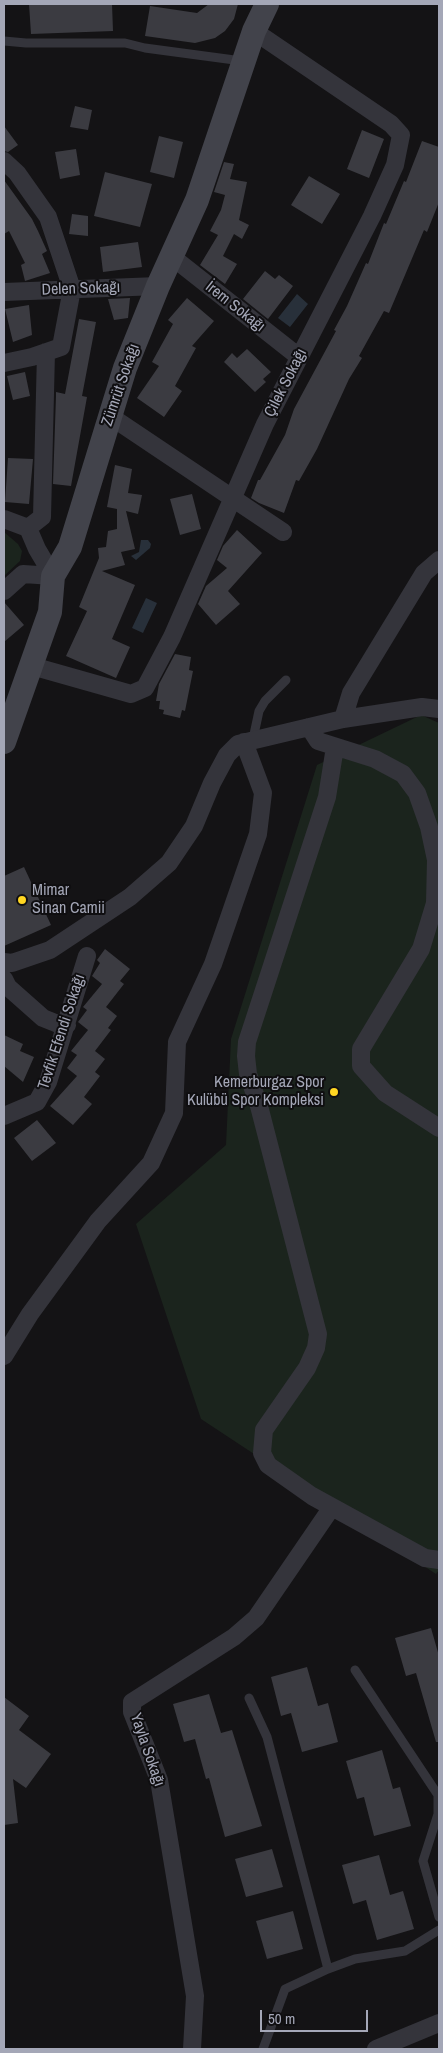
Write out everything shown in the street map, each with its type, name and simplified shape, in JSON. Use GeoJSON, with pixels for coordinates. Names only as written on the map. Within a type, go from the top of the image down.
{"type":"FeatureCollection","features":[{"type":"Feature","properties":{"kind":"street"},"geometry":{"type":"LineString","coordinates":[[254,31],[256,4]]}},
{"type":"Feature","properties":{"kind":"street"},"geometry":{"type":"LineString","coordinates":[[254,31],[268,4]]}},
{"type":"Feature","properties":{"kind":"street","name":"Zümrüt Sokağı"},"geometry":{"type":"LineString","coordinates":[[4,742],[50,612],[53,576],[70,547],[125,368],[158,286],[197,200],[254,31]]}},
{"type":"Feature","properties":{"kind":"street","name":"Çilek Sokağı"},"geometry":{"type":"LineString","coordinates":[[32,666],[131,694],[145,688],[172,637],[265,424],[372,216],[395,165],[400,136],[392,124],[254,31]]}},
{"type":"Feature","properties":{"kind":"street"},"geometry":{"type":"LineString","coordinates":[[4,362],[46,352],[61,346],[72,290],[48,218],[17,173],[5,164]]}},
{"type":"Feature","properties":{"kind":"street","name":"İrem Sokağı"},"geometry":{"type":"LineString","coordinates":[[171,256],[300,357]]}},
{"type":"Feature","properties":{"kind":"street","name":"Delen Sokağı"},"geometry":{"type":"LineString","coordinates":[[4,292],[158,286]]}},
{"type":"Feature","properties":{"kind":"street"},"geometry":{"type":"LineString","coordinates":[[28,528],[42,517],[46,352]]}},
{"type":"Feature","properties":{"kind":"street"},"geometry":{"type":"LineString","coordinates":[[110,416],[232,500],[283,532]]}},
{"type":"Feature","properties":{"kind":"street"},"geometry":{"type":"LineString","coordinates":[[4,519],[28,528],[37,549],[53,576]]}},
{"type":"Feature","properties":{"kind":"street"},"geometry":{"type":"LineString","coordinates":[[4,591],[23,574],[37,549]]}},
{"type":"Feature","properties":{"kind":"street"},"geometry":{"type":"LineString","coordinates":[[343,719],[351,693],[424,573],[439,560]]}},
{"type":"Feature","properties":{"kind":"street"},"geometry":{"type":"LineString","coordinates":[[23,574],[53,576]]}},
{"type":"Feature","properties":{"kind":"street"},"geometry":{"type":"LineString","coordinates":[[4,962],[12,963],[50,950],[130,897],[169,863],[194,826],[212,783],[227,756],[238,744],[343,719],[422,707],[439,709]]}},
{"type":"Feature","properties":{"kind":"street"},"geometry":{"type":"LineString","coordinates":[[308,727],[318,741],[375,759],[403,774],[417,793],[429,827],[436,860],[435,903],[421,948],[361,1049],[361,1066],[385,1093],[439,1128]]}},
{"type":"Feature","properties":{"kind":"street"},"geometry":{"type":"LineString","coordinates":[[4,1356],[30,1314],[98,1221],[151,1163],[174,1113],[176,1042],[213,964],[258,834],[263,793],[248,741]]}},
{"type":"Feature","properties":{"kind":"street"},"geometry":{"type":"LineString","coordinates":[[335,747],[327,797],[247,1042],[248,1074],[259,1106],[318,1334],[316,1348],[307,1368],[264,1430],[262,1453],[268,1465],[312,1496],[425,1558],[439,1560]]}},
{"type":"Feature","properties":{"kind":"street","name":"Tevfik Efendi Sokağı"},"geometry":{"type":"LineString","coordinates":[[4,1116],[37,1102],[48,1082],[67,1025],[86,956]]}},
{"type":"Feature","properties":{"kind":"street"},"geometry":{"type":"LineString","coordinates":[[4,979],[8,987],[43,1018],[58,1024],[67,1025]]}},
{"type":"Feature","properties":{"kind":"street","name":"Yayla Sokağı"},"geometry":{"type":"LineString","coordinates":[[192,2049],[194,1996],[159,1780],[132,1712],[132,1702],[234,1637],[256,1618],[332,1507]]}},
{"type":"Feature","properties":{"kind":"street"},"geometry":{"type":"LineString","coordinates":[[376,2049],[439,2023]]}},
{"type":"Feature","properties":{"kind":"lane"},"geometry":{"type":"LineString","coordinates":[[4,40],[26,43],[125,43],[145,48],[245,62]]}},
{"type":"Feature","properties":{"kind":"lane"},"geometry":{"type":"LineString","coordinates":[[248,741],[255,720],[265,701],[286,680]]}},
{"type":"Feature","properties":{"kind":"lane"},"geometry":{"type":"LineString","coordinates":[[355,1670],[438,1795],[438,1814],[423,1861],[439,1917]]}},
{"type":"Feature","properties":{"kind":"lane"},"geometry":{"type":"LineString","coordinates":[[249,1698],[268,1736],[328,1969]]}},
{"type":"Feature","properties":{"kind":"lane"},"geometry":{"type":"LineString","coordinates":[[263,2049],[285,1989],[355,1959],[405,1951],[439,1930]]}},
{"type":"Feature","properties":{"kind":"shaded area"},"geometry":{"type":"Polygon","coordinates":[[[297,294],[308,304],[290,327],[278,318],[297,294]]]}},
{"type":"Feature","properties":{"kind":"shaded area"},"geometry":{"type":"Polygon","coordinates":[[[4,532],[18,544],[22,551],[20,561],[4,576],[4,532]]]}},
{"type":"Feature","properties":{"kind":"shaded area"},"geometry":{"type":"Polygon","coordinates":[[[141,540],[148,540],[151,544],[150,548],[136,560],[131,556],[139,552],[141,540]]]}},
{"type":"Feature","properties":{"kind":"shaded area"},"geometry":{"type":"Polygon","coordinates":[[[146,598],[157,603],[143,633],[132,628],[146,598]]]}},
{"type":"Feature","properties":{"kind":"shaded area","name":"Kemerburgaz Spor Kulübü Spor Kompleksi"},"geometry":{"type":"Polygon","coordinates":[[[421,715],[439,723],[439,1570],[436,1574],[201,1419],[136,1224],[226,1145],[231,1039],[317,765],[421,715]]]}},
{"type":"Feature","properties":{"kind":"building"},"geometry":{"type":"Polygon","coordinates":[[[29,4],[112,4],[113,31],[31,34],[29,4]]]}},
{"type":"Feature","properties":{"kind":"building"},"geometry":{"type":"Polygon","coordinates":[[[209,4],[238,4],[234,19],[225,31],[215,38],[195,43],[145,36],[150,6],[197,13],[209,4]]]}},
{"type":"Feature","properties":{"kind":"building"},"geometry":{"type":"Polygon","coordinates":[[[75,106],[92,110],[88,130],[70,127],[75,106]]]}},
{"type":"Feature","properties":{"kind":"building"},"geometry":{"type":"Polygon","coordinates":[[[4,126],[18,145],[8,152],[4,151],[4,126]]]}},
{"type":"Feature","properties":{"kind":"building"},"geometry":{"type":"Polygon","coordinates":[[[362,130],[384,139],[369,178],[347,169],[362,130]]]}},
{"type":"Feature","properties":{"kind":"building"},"geometry":{"type":"Polygon","coordinates":[[[159,136],[183,142],[174,178],[150,172],[159,136]]]}},
{"type":"Feature","properties":{"kind":"building"},"geometry":{"type":"Polygon","coordinates":[[[422,141],[439,147],[439,202],[427,232],[424,230],[389,313],[384,311],[359,356],[362,358],[349,379],[317,449],[299,481],[296,480],[284,513],[259,503],[251,498],[258,480],[260,480],[285,435],[294,409],[336,331],[334,330],[366,263],[368,264],[384,223],[386,224],[404,181],[406,182],[422,141]]]}},
{"type":"Feature","properties":{"kind":"building"},"geometry":{"type":"Polygon","coordinates":[[[76,149],[80,175],[60,179],[55,152],[76,149]]]}},
{"type":"Feature","properties":{"kind":"building"},"geometry":{"type":"Polygon","coordinates":[[[224,162],[234,164],[230,179],[247,182],[239,220],[249,225],[242,239],[234,234],[223,256],[237,264],[225,284],[200,265],[218,235],[210,231],[221,210],[225,195],[214,192],[224,162]]]}},
{"type":"Feature","properties":{"kind":"building"},"geometry":{"type":"Polygon","coordinates":[[[105,172],[152,184],[140,227],[94,216],[105,172]]]}},
{"type":"Feature","properties":{"kind":"building"},"geometry":{"type":"Polygon","coordinates":[[[309,176],[340,194],[322,224],[291,205],[309,176]]]}},
{"type":"Feature","properties":{"kind":"building"},"geometry":{"type":"Polygon","coordinates":[[[4,180],[32,219],[38,231],[47,251],[42,254],[50,273],[25,281],[21,265],[25,263],[9,231],[4,234],[4,180]]]}},
{"type":"Feature","properties":{"kind":"building"},"geometry":{"type":"Polygon","coordinates":[[[72,214],[88,216],[88,236],[69,234],[72,214]]]}},
{"type":"Feature","properties":{"kind":"building"},"geometry":{"type":"Polygon","coordinates":[[[138,242],[142,267],[103,272],[100,247],[138,242]]]}},
{"type":"Feature","properties":{"kind":"building"},"geometry":{"type":"Polygon","coordinates":[[[265,271],[275,279],[279,275],[293,286],[268,319],[243,299],[265,271]]]}},
{"type":"Feature","properties":{"kind":"building"},"geometry":{"type":"Polygon","coordinates":[[[130,298],[128,318],[114,320],[108,299],[130,298]]]}},
{"type":"Feature","properties":{"kind":"building"},"geometry":{"type":"Polygon","coordinates":[[[187,298],[214,321],[192,346],[196,348],[175,386],[182,391],[164,417],[137,398],[159,366],[152,362],[173,324],[168,320],[187,298]]]}},
{"type":"Feature","properties":{"kind":"building"},"geometry":{"type":"Polygon","coordinates":[[[29,305],[32,335],[13,342],[5,309],[29,305]]]}},
{"type":"Feature","properties":{"kind":"building"},"geometry":{"type":"Polygon","coordinates":[[[79,319],[96,322],[82,396],[87,397],[71,486],[53,484],[56,392],[65,394],[79,319]]]}},
{"type":"Feature","properties":{"kind":"building"},"geometry":{"type":"Polygon","coordinates":[[[247,349],[271,372],[263,379],[266,382],[255,392],[224,362],[232,353],[237,358],[247,349]]]}},
{"type":"Feature","properties":{"kind":"building"},"geometry":{"type":"Polygon","coordinates":[[[25,372],[30,396],[13,400],[7,376],[25,372]]]}},
{"type":"Feature","properties":{"kind":"building"},"geometry":{"type":"Polygon","coordinates":[[[8,458],[33,459],[29,504],[5,502],[8,458]]]}},
{"type":"Feature","properties":{"kind":"building"},"geometry":{"type":"Polygon","coordinates":[[[115,465],[132,469],[128,493],[142,495],[138,514],[126,511],[135,549],[121,552],[125,565],[102,571],[135,585],[112,639],[130,647],[116,678],[66,656],[87,611],[79,607],[99,558],[98,548],[106,547],[108,531],[117,529],[117,509],[107,507],[115,465]]]}},
{"type":"Feature","properties":{"kind":"building"},"geometry":{"type":"Polygon","coordinates":[[[192,494],[201,529],[180,535],[170,499],[192,494]]]}},
{"type":"Feature","properties":{"kind":"building"},"geometry":{"type":"Polygon","coordinates":[[[237,530],[262,553],[228,591],[240,604],[216,625],[198,604],[206,586],[227,568],[217,560],[223,546],[237,530]]]}},
{"type":"Feature","properties":{"kind":"building"},"geometry":{"type":"Polygon","coordinates":[[[4,602],[24,625],[4,642],[4,602]]]}},
{"type":"Feature","properties":{"kind":"building"},"geometry":{"type":"Polygon","coordinates":[[[175,654],[191,657],[189,670],[193,671],[185,711],[182,710],[180,718],[163,714],[164,710],[159,709],[160,701],[156,701],[159,684],[175,654]]]}},
{"type":"Feature","properties":{"kind":"building","name":"Mimar Sinan Camii"},"geometry":{"type":"Polygon","coordinates":[[[24,867],[51,925],[4,946],[4,876],[24,867]]]}},
{"type":"Feature","properties":{"kind":"building"},"geometry":{"type":"Polygon","coordinates":[[[105,949],[130,969],[120,981],[124,984],[106,1007],[117,1016],[108,1028],[111,1030],[95,1051],[105,1059],[95,1072],[100,1076],[84,1097],[92,1104],[73,1125],[50,1106],[77,1076],[67,1068],[77,1055],[71,1051],[88,1030],[78,1022],[87,1010],[83,1007],[102,984],[92,976],[100,963],[97,960],[105,949]]]}},
{"type":"Feature","properties":{"kind":"building"},"geometry":{"type":"Polygon","coordinates":[[[4,1035],[23,1044],[20,1051],[34,1057],[23,1082],[4,1066],[4,1035]]]}},
{"type":"Feature","properties":{"kind":"building"},"geometry":{"type":"Polygon","coordinates":[[[37,1120],[56,1143],[32,1161],[14,1138],[37,1120]]]}},
{"type":"Feature","properties":{"kind":"building"},"geometry":{"type":"Polygon","coordinates":[[[431,1628],[439,1656],[439,1742],[436,1742],[416,1673],[406,1676],[395,1638],[431,1628]]]}},
{"type":"Feature","properties":{"kind":"building"},"geometry":{"type":"Polygon","coordinates":[[[307,1667],[318,1706],[328,1703],[338,1742],[302,1752],[291,1713],[281,1716],[271,1677],[307,1667]]]}},
{"type":"Feature","properties":{"kind":"building"},"geometry":{"type":"Polygon","coordinates":[[[209,1694],[221,1733],[232,1730],[262,1826],[225,1837],[209,1778],[206,1779],[195,1739],[184,1742],[173,1704],[209,1694]]]}},
{"type":"Feature","properties":{"kind":"building"},"geometry":{"type":"Polygon","coordinates":[[[4,1697],[29,1716],[19,1730],[51,1754],[26,1788],[13,1779],[18,1823],[4,1825],[4,1697]]]}},
{"type":"Feature","properties":{"kind":"building"},"geometry":{"type":"Polygon","coordinates":[[[382,1750],[393,1789],[400,1787],[411,1826],[374,1836],[364,1797],[357,1799],[346,1761],[382,1750]]]}},
{"type":"Feature","properties":{"kind":"building"},"geometry":{"type":"Polygon","coordinates":[[[272,1849],[283,1887],[246,1897],[235,1859],[272,1849]]]}},
{"type":"Feature","properties":{"kind":"building"},"geometry":{"type":"Polygon","coordinates":[[[379,1855],[390,1895],[403,1891],[414,1929],[377,1940],[366,1900],[353,1904],[342,1865],[379,1855]]]}},
{"type":"Feature","properties":{"kind":"building"},"geometry":{"type":"Polygon","coordinates":[[[293,1911],[303,1949],[267,1959],[256,1921],[293,1911]]]}},
{"type":"Feature","properties":{"kind":"place","name":"Mimar Sinan Camii"},"geometry":{"type":"Point","coordinates":[22,900]}},
{"type":"Feature","properties":{"kind":"place","name":"Kemerburgaz Spor Kulübü Spor Kompleksi"},"geometry":{"type":"Point","coordinates":[334,1092]}}]}
